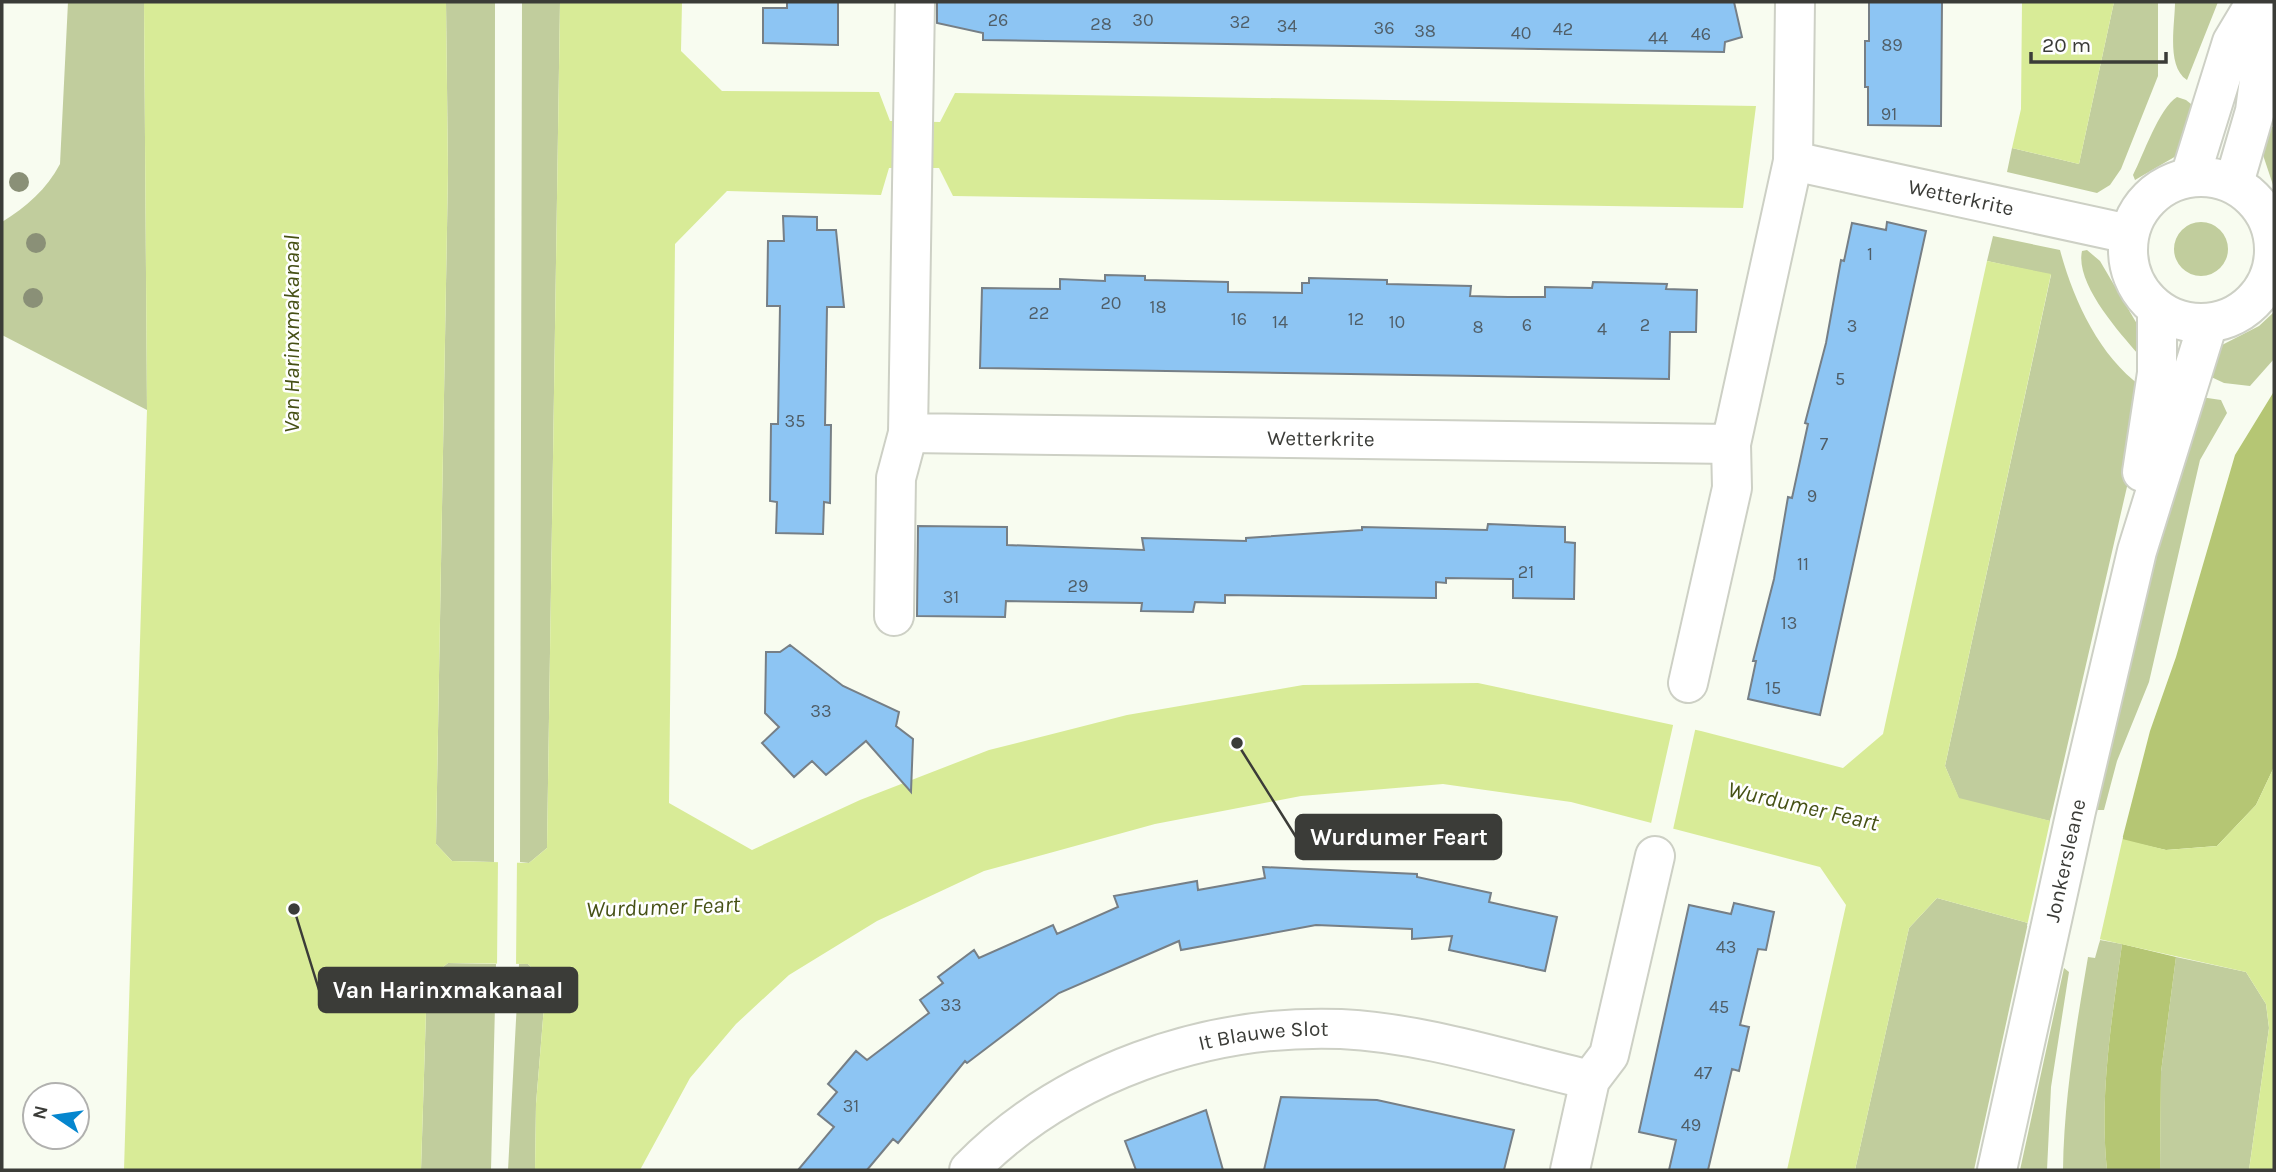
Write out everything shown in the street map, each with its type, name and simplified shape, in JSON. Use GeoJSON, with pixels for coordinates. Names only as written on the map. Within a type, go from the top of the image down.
{"type":"FeatureCollection","features":[{"type":"Feature","properties":{"kind":"street"},"geometry":{"type":"LineString","coordinates":[[894,616],[896,478],[908,433],[915,2]]}},
{"type":"Feature","properties":{"kind":"street"},"geometry":{"type":"LineString","coordinates":[[1688,683],[1732,488],[1731,444],[1793,161],[1795,2]]}},
{"type":"Feature","properties":{"kind":"street"},"geometry":{"type":"LineString","coordinates":[[2190,177],[2232,42],[2255,4]]}},
{"type":"Feature","properties":{"kind":"street"},"geometry":{"type":"LineString","coordinates":[[2234,183],[2255,111],[2262,57],[2255,4]]}},
{"type":"Feature","properties":{"kind":"street","name":"Wetterkrite"},"geometry":{"type":"LineString","coordinates":[[1793,161],[2129,234]]}},
{"type":"Feature","properties":{"kind":"street"},"geometry":{"type":"LineString","coordinates":[[2190,177],[2212,177],[2234,183],[2253,197],[2267,216],[2274,239],[2273,262],[2266,285],[2251,303],[2231,317],[2208,323],[2173,318],[2157,309],[2142,293],[2133,275],[2128,255],[2129,234],[2137,213],[2151,196],[2169,183],[2190,177]]}},
{"type":"Feature","properties":{"kind":"street","name":"Jonkersleane"},"geometry":{"type":"LineString","coordinates":[[2137,551],[2142,469],[2157,373],[2157,309]]}},
{"type":"Feature","properties":{"kind":"street","name":"Jonkersleane"},"geometry":{"type":"LineString","coordinates":[[1997,1170],[2076,811],[2137,551],[2208,323]]}},
{"type":"Feature","properties":{"kind":"street","name":"Wetterkrite"},"geometry":{"type":"LineString","coordinates":[[908,433],[1731,444]]}},
{"type":"Feature","properties":{"kind":"street"},"geometry":{"type":"LineString","coordinates":[[1570,1170],[1590,1080],[1609,1055],[1656,856]]}},
{"type":"Feature","properties":{"kind":"street","name":"It Blauwe Slot"},"geometry":{"type":"LineString","coordinates":[[969,1170],[1019,1128],[1092,1082],[1170,1051],[1242,1035],[1341,1029],[1381,1033],[1590,1080]]}},
{"type":"Feature","properties":{"kind":"shaded area"},"geometry":{"type":"Polygon","coordinates":[[[68,2],[144,2],[147,410],[2,335],[2,222],[35,197],[49,182],[60,164],[68,2]]]}},
{"type":"Feature","properties":{"kind":"shaded area"},"geometry":{"type":"Polygon","coordinates":[[[446,2],[495,2],[494,862],[452,861],[436,844],[448,172],[446,2]]]}},
{"type":"Feature","properties":{"kind":"shaded area"},"geometry":{"type":"Polygon","coordinates":[[[522,2],[560,2],[547,848],[529,863],[520,862],[522,2]]]}},
{"type":"Feature","properties":{"kind":"shaded area"},"geometry":{"type":"Polygon","coordinates":[[[2114,2],[2158,2],[2158,76],[2121,169],[2110,185],[2097,193],[2007,172],[2012,148],[2079,164],[2114,2]]]}},
{"type":"Feature","properties":{"kind":"shaded area"},"geometry":{"type":"Polygon","coordinates":[[[2175,2],[2218,2],[2187,80],[2180,74],[2174,55],[2175,2]]]}},
{"type":"Feature","properties":{"kind":"shaded area"},"geometry":{"type":"Polygon","coordinates":[[[2177,97],[2196,108],[2183,152],[2135,180],[2133,175],[2158,122],[2177,97]]]}},
{"type":"Feature","properties":{"kind":"shaded area"},"geometry":{"type":"Polygon","coordinates":[[[2269,126],[2274,127],[2274,188],[2261,149],[2269,126]]]}},
{"type":"Feature","properties":{"kind":"shaded area"},"geometry":{"type":"Polygon","coordinates":[[[2201,222],[2220,230],[2228,249],[2220,268],[2201,276],[2182,268],[2174,249],[2182,230],[2201,222]]]}},
{"type":"Feature","properties":{"kind":"shaded area"},"geometry":{"type":"Polygon","coordinates":[[[1993,236],[2060,250],[2080,307],[2100,343],[2126,374],[2141,386],[2132,465],[2050,821],[1959,799],[1945,766],[2051,275],[1987,261],[1993,236]]]}},
{"type":"Feature","properties":{"kind":"shaded area"},"geometry":{"type":"Polygon","coordinates":[[[2087,250],[2100,261],[2140,329],[2138,354],[2091,292],[2082,264],[2082,251],[2087,250]]]}},
{"type":"Feature","properties":{"kind":"shaded area"},"geometry":{"type":"Polygon","coordinates":[[[2274,312],[2274,359],[2250,386],[2224,383],[2207,375],[2220,346],[2259,326],[2274,312]]]}},
{"type":"Feature","properties":{"kind":"shaded area"},"geometry":{"type":"Polygon","coordinates":[[[2273,393],[2274,767],[2256,805],[2217,846],[2166,850],[2122,840],[2150,731],[2176,657],[2235,455],[2273,393]]]}},
{"type":"Feature","properties":{"kind":"shaded area"},"geometry":{"type":"Polygon","coordinates":[[[2194,396],[2221,400],[2227,413],[2200,460],[2149,682],[2117,761],[2104,810],[2097,810],[2174,469],[2194,396]]]}},
{"type":"Feature","properties":{"kind":"shaded area"},"geometry":{"type":"Polygon","coordinates":[[[1937,898],[2028,923],[1974,1170],[1855,1170],[1909,928],[1937,898]]]}},
{"type":"Feature","properties":{"kind":"shaded area"},"geometry":{"type":"Polygon","coordinates":[[[2100,940],[2122,944],[2106,1085],[2107,1170],[2063,1170],[2068,1090],[2079,1010],[2088,957],[2095,958],[2100,940]]]}},
{"type":"Feature","properties":{"kind":"shaded area"},"geometry":{"type":"Polygon","coordinates":[[[2122,944],[2176,957],[2161,1072],[2160,1170],[2107,1170],[2106,1085],[2122,944]]]}},
{"type":"Feature","properties":{"kind":"shaded area"},"geometry":{"type":"Polygon","coordinates":[[[2176,957],[2246,972],[2266,1004],[2269,1028],[2249,1170],[2160,1170],[2161,1072],[2176,957]]]}},
{"type":"Feature","properties":{"kind":"shaded area"},"geometry":{"type":"Polygon","coordinates":[[[448,963],[496,964],[491,1170],[421,1170],[427,980],[448,963]]]}},
{"type":"Feature","properties":{"kind":"shaded area"},"geometry":{"type":"Polygon","coordinates":[[[519,964],[528,964],[546,982],[536,1104],[535,1170],[508,1170],[519,964]]]}},
{"type":"Feature","properties":{"kind":"shaded area"},"geometry":{"type":"Polygon","coordinates":[[[2064,968],[2069,972],[2051,1087],[2047,1170],[2020,1170],[2064,968]]]}},
{"type":"Feature","properties":{"kind":"water"},"geometry":{"type":"Polygon","coordinates":[[[144,2],[446,2],[448,172],[436,844],[452,861],[529,863],[547,848],[560,2],[682,2],[681,51],[722,91],[879,92],[890,121],[940,122],[955,93],[1756,106],[1743,208],[953,196],[939,168],[889,168],[881,195],[727,191],[675,244],[669,803],[752,850],[860,800],[989,750],[1127,715],[1303,685],[1478,683],[1701,731],[1843,768],[1883,734],[1987,261],[2051,274],[1945,766],[1959,798],[2166,850],[2217,846],[2256,805],[2274,767],[2274,1170],[2249,1170],[2269,1028],[2266,1004],[2246,972],[2028,923],[1937,898],[1909,928],[1855,1170],[1787,1170],[1846,905],[1820,867],[1571,802],[1443,784],[1301,796],[1155,824],[984,871],[877,921],[789,975],[736,1024],[690,1078],[640,1170],[535,1170],[536,1104],[546,982],[528,964],[448,963],[427,980],[421,1170],[124,1170],[147,410],[144,2]]]}},
{"type":"Feature","properties":{"kind":"water"},"geometry":{"type":"Polygon","coordinates":[[[2022,2],[2114,2],[2079,164],[2012,148],[2021,109],[2022,2]]]}},
{"type":"Feature","properties":{"kind":"pier"},"geometry":{"type":"Polygon","coordinates":[[[1674,721],[1696,726],[1672,834],[1650,828],[1674,721]]]}},
{"type":"Feature","properties":{"kind":"pier"},"geometry":{"type":"Polygon","coordinates":[[[2051,817],[2123,837],[2099,943],[2027,926],[2051,817]]]}},
{"type":"Feature","properties":{"kind":"pier"},"geometry":{"type":"Polygon","coordinates":[[[498,858],[517,859],[516,967],[497,967],[498,858]]]}},
{"type":"Feature","properties":{"kind":"building"},"geometry":{"type":"Polygon","coordinates":[[[787,2],[838,2],[838,45],[763,43],[763,8],[787,8],[787,2]]]}},
{"type":"Feature","properties":{"kind":"building"},"geometry":{"type":"Polygon","coordinates":[[[937,2],[1734,2],[1742,37],[1725,42],[1724,52],[983,40],[983,33],[937,23],[937,2]]]}},
{"type":"Feature","properties":{"kind":"building"},"geometry":{"type":"Polygon","coordinates":[[[1869,2],[1942,2],[1941,126],[1868,125],[1865,41],[1869,41],[1869,2]]]}},
{"type":"Feature","properties":{"kind":"building"},"geometry":{"type":"Polygon","coordinates":[[[783,216],[817,217],[817,230],[836,230],[844,307],[827,307],[825,425],[831,425],[830,503],[824,502],[823,534],[776,533],[777,502],[770,501],[771,424],[778,424],[780,306],[767,306],[768,241],[784,241],[783,216]]]}},
{"type":"Feature","properties":{"kind":"building"},"geometry":{"type":"Polygon","coordinates":[[[1887,222],[1926,231],[1820,715],[1748,699],[1756,661],[1753,661],[1774,579],[1788,497],[1792,498],[1808,424],[1805,423],[1826,343],[1841,260],[1844,261],[1852,223],[1886,230],[1887,222]]]}},
{"type":"Feature","properties":{"kind":"building"},"geometry":{"type":"Polygon","coordinates":[[[1105,275],[1145,276],[1145,280],[1228,282],[1228,292],[1302,293],[1302,283],[1309,283],[1309,278],[1387,280],[1387,284],[1471,286],[1470,296],[1508,297],[1545,297],[1545,287],[1592,288],[1593,282],[1667,284],[1666,289],[1697,290],[1696,332],[1670,332],[1669,379],[980,368],[982,288],[1060,289],[1060,279],[1105,281],[1105,275]]]}},
{"type":"Feature","properties":{"kind":"building"},"geometry":{"type":"Polygon","coordinates":[[[1488,524],[1565,527],[1565,542],[1575,543],[1574,599],[1513,598],[1513,579],[1446,578],[1446,583],[1436,582],[1436,598],[1225,595],[1225,603],[1195,602],[1193,612],[1141,611],[1142,603],[1006,601],[1005,617],[917,616],[918,526],[1007,527],[1007,545],[1144,550],[1142,538],[1246,541],[1246,538],[1362,530],[1362,527],[1487,530],[1488,524]]]}},
{"type":"Feature","properties":{"kind":"building"},"geometry":{"type":"Polygon","coordinates":[[[790,645],[843,686],[899,712],[896,726],[913,739],[911,792],[866,741],[826,775],[812,761],[794,777],[762,743],[779,727],[765,713],[766,652],[780,652],[790,645]]]}},
{"type":"Feature","properties":{"kind":"building"},"geometry":{"type":"Polygon","coordinates":[[[1263,867],[1417,874],[1417,877],[1491,893],[1489,902],[1557,917],[1545,971],[1449,950],[1452,936],[1412,939],[1412,929],[1316,925],[1181,950],[1179,941],[1059,993],[967,1063],[965,1061],[898,1143],[893,1139],[867,1170],[798,1170],[834,1127],[818,1114],[837,1092],[828,1084],[856,1051],[867,1060],[929,1013],[920,1000],[943,983],[938,977],[974,950],[979,958],[1053,925],[1057,934],[1118,907],[1114,896],[1197,881],[1198,890],[1265,878],[1263,867]]]}},
{"type":"Feature","properties":{"kind":"building"},"geometry":{"type":"Polygon","coordinates":[[[1734,903],[1774,912],[1766,950],[1758,949],[1740,1025],[1749,1027],[1739,1071],[1732,1069],[1708,1170],[1669,1170],[1676,1140],[1639,1132],[1689,905],[1731,914],[1734,903]]]}},
{"type":"Feature","properties":{"kind":"building"},"geometry":{"type":"Polygon","coordinates":[[[1281,1097],[1377,1100],[1514,1130],[1504,1170],[1264,1170],[1281,1097]]]}},
{"type":"Feature","properties":{"kind":"building"},"geometry":{"type":"Polygon","coordinates":[[[1206,1110],[1223,1170],[1136,1170],[1125,1141],[1206,1110]]]}},
{"type":"Feature","properties":{"kind":"place","name":"Wurdumer Feart"},"geometry":{"type":"Point","coordinates":[1237,743]}},
{"type":"Feature","properties":{"kind":"place","name":"Van Harinxmakanaal"},"geometry":{"type":"Point","coordinates":[294,909]}}]}
